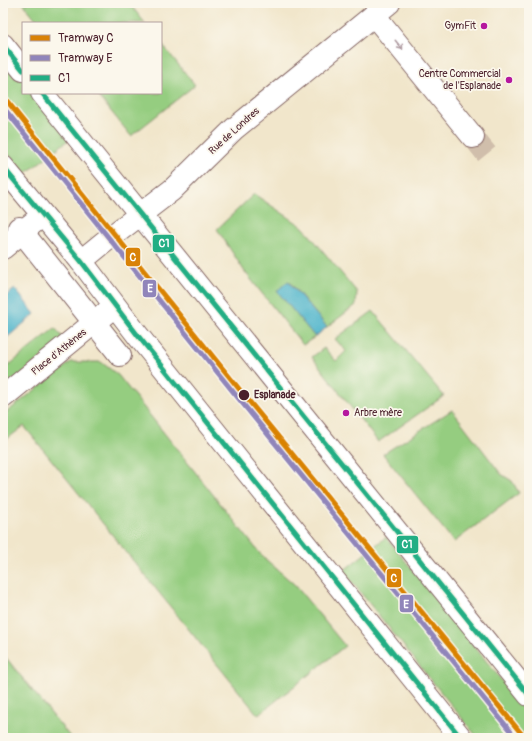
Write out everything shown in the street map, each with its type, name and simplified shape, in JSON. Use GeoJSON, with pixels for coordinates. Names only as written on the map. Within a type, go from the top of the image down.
{"type":"FeatureCollection","features":[{"type":"Feature","properties":{"kind":"street"},"geometry":{"type":"LineString","coordinates":[[382,9],[473,137]]}},
{"type":"Feature","properties":{"kind":"street","name":"Rue de Londres"},"geometry":{"type":"LineString","coordinates":[[81,261],[172,190],[234,129],[382,9]]}},
{"type":"Feature","properties":{"kind":"street"},"geometry":{"type":"LineString","coordinates":[[3,45],[22,69]]}},
{"type":"Feature","properties":{"kind":"street"},"geometry":{"type":"LineString","coordinates":[[43,94],[529,695]]}},
{"type":"Feature","properties":{"kind":"street"},"geometry":{"type":"LineString","coordinates":[[3,167],[81,261],[149,349],[461,738]]}},
{"type":"Feature","properties":{"kind":"street"},"geometry":{"type":"LineString","coordinates":[[3,248],[20,230],[43,215]]}},
{"type":"Feature","properties":{"kind":"street"},"geometry":{"type":"LineString","coordinates":[[20,230],[120,355]]}},
{"type":"Feature","properties":{"kind":"street","name":"Place d'Athènes"},"geometry":{"type":"LineString","coordinates":[[3,397],[116,305]]}},
{"type":"Feature","properties":{"kind":"green space"},"geometry":{"type":"Polygon","coordinates":[[[23,3],[129,3],[144,22],[38,22],[23,3]]]}},
{"type":"Feature","properties":{"kind":"green space"},"geometry":{"type":"Polygon","coordinates":[[[162,44],[195,85],[131,136],[97,94],[162,94],[162,44]]]}},
{"type":"Feature","properties":{"kind":"green space"},"geometry":{"type":"Polygon","coordinates":[[[3,55],[22,79],[22,94],[35,94],[71,138],[25,174],[3,147],[3,55]]]}},
{"type":"Feature","properties":{"kind":"green space"},"geometry":{"type":"Polygon","coordinates":[[[254,194],[303,227],[357,292],[356,305],[327,327],[289,281],[277,291],[315,337],[303,345],[245,272],[217,229],[254,194]]]}},
{"type":"Feature","properties":{"kind":"green space"},"geometry":{"type":"Polygon","coordinates":[[[373,311],[444,396],[378,442],[312,357],[324,348],[336,361],[346,351],[335,339],[373,311]]]}},
{"type":"Feature","properties":{"kind":"green space"},"geometry":{"type":"Polygon","coordinates":[[[55,328],[64,339],[3,389],[3,370],[55,328]]]}},
{"type":"Feature","properties":{"kind":"green space"},"geometry":{"type":"Polygon","coordinates":[[[71,362],[101,362],[118,375],[262,556],[295,585],[345,646],[258,715],[24,426],[3,442],[3,415],[71,362]]]}},
{"type":"Feature","properties":{"kind":"green space"},"geometry":{"type":"Polygon","coordinates":[[[452,410],[501,474],[512,481],[519,493],[454,542],[383,454],[452,410]]]}},
{"type":"Feature","properties":{"kind":"green space"},"geometry":{"type":"Polygon","coordinates":[[[386,537],[529,714],[529,738],[478,738],[343,571],[386,537]]]}},
{"type":"Feature","properties":{"kind":"green space"},"geometry":{"type":"Polygon","coordinates":[[[3,654],[71,738],[3,738],[3,654]]]}},
{"type":"Feature","properties":{"kind":"water"},"geometry":{"type":"Polygon","coordinates":[[[288,281],[327,327],[315,337],[277,291],[288,281]]]}},
{"type":"Feature","properties":{"kind":"water"},"geometry":{"type":"Polygon","coordinates":[[[15,289],[35,314],[3,341],[3,298],[15,289]]]}},
{"type":"Feature","properties":{"kind":"tunnel"},"geometry":{"type":"LineString","coordinates":[[473,137],[493,162]]}},
{"type":"Feature","properties":{"kind":"tram line","name":"C"},"geometry":{"type":"LineString","coordinates":[[3,96],[244,395],[525,738]]}},
{"type":"Feature","properties":{"kind":"tram line","name":"E"},"geometry":{"type":"LineString","coordinates":[[3,107],[516,738]]}},
{"type":"Feature","properties":{"kind":"transit line","name":"C1"},"geometry":{"type":"LineString","coordinates":[[3,45],[22,69]]}},
{"type":"Feature","properties":{"kind":"transit line","name":"C1"},"geometry":{"type":"LineString","coordinates":[[43,94],[529,695]]}},
{"type":"Feature","properties":{"kind":"transit line","name":"C1"},"geometry":{"type":"LineString","coordinates":[[3,167],[81,261],[139,337],[461,738]]}},
{"type":"Feature","properties":{"kind":"place","name":"GymFit"},"geometry":{"type":"Point","coordinates":[484,26]}},
{"type":"Feature","properties":{"kind":"place","name":"Centre Commercial de l'Esplanade"},"geometry":{"type":"Point","coordinates":[509,80]}},
{"type":"Feature","properties":{"kind":"place","name":"Esplanade"},"geometry":{"type":"Point","coordinates":[244,395]}},
{"type":"Feature","properties":{"kind":"place","name":"Arbre mère"},"geometry":{"type":"Point","coordinates":[346,413]}}]}
